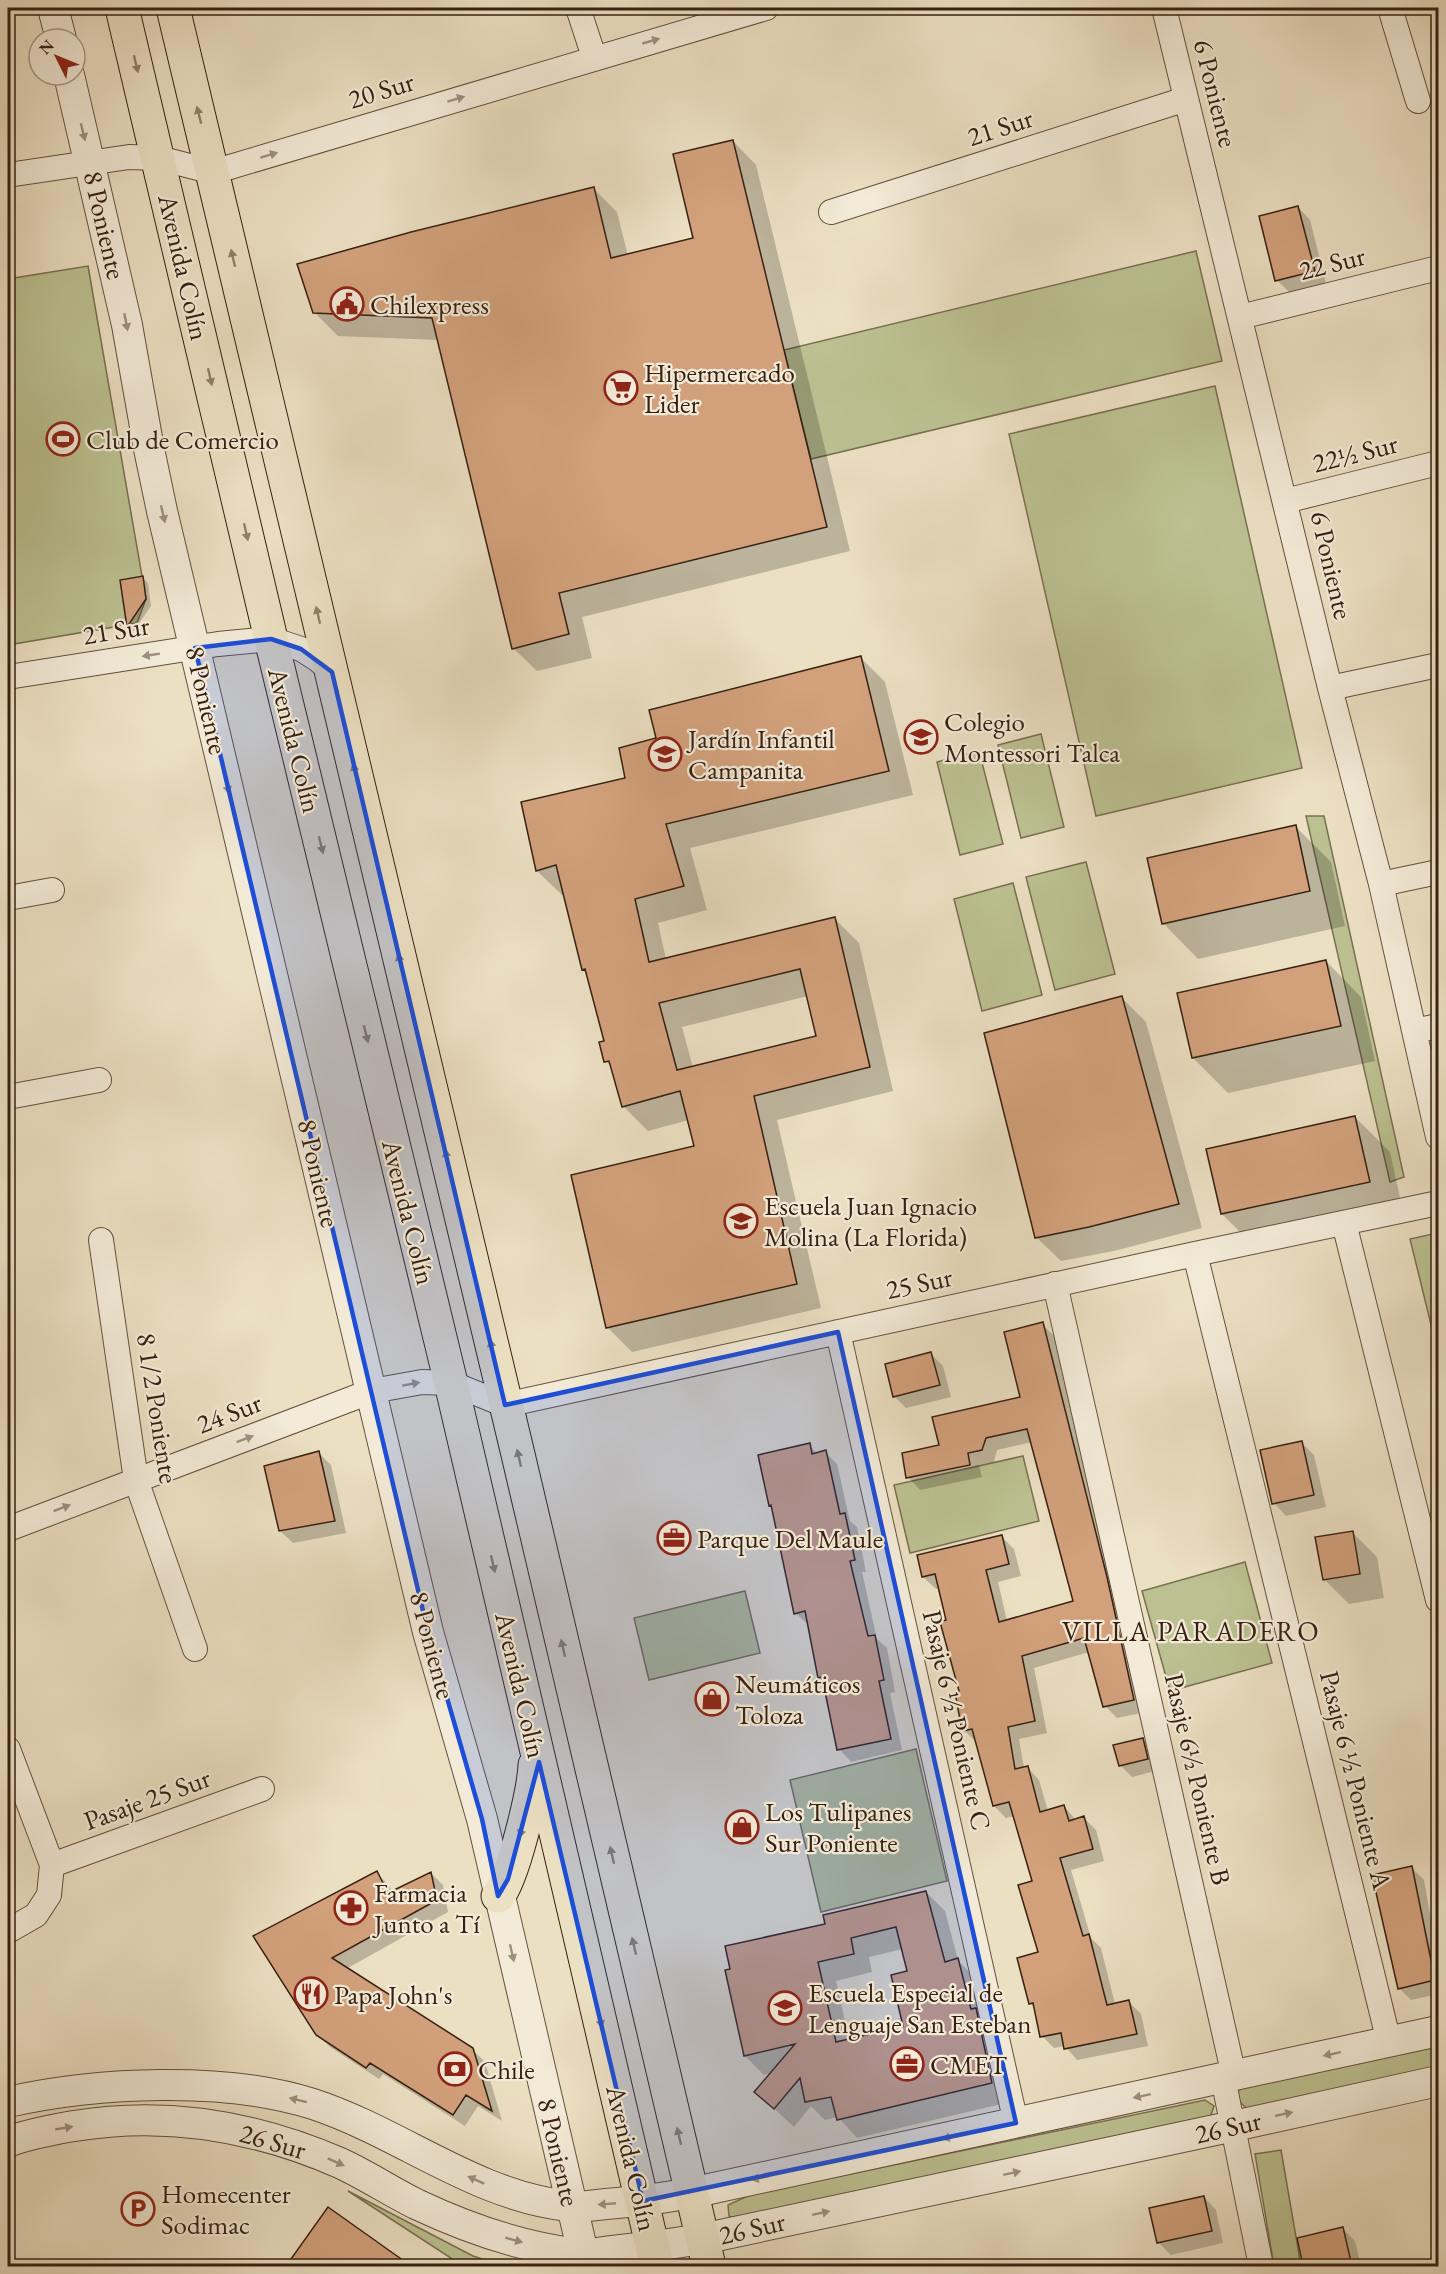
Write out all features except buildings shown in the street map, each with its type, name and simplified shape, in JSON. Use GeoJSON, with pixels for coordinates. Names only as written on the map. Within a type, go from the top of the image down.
{"type":"FeatureCollection","features":[{"type":"Feature","properties":{"kind":"main road","name":"Avenida Colín"},"geometry":{"type":"LineString","coordinates":[[122,8],[271,639],[451,1383],[655,2257]]}},
{"type":"Feature","properties":{"kind":"main road","name":"Avenida Colín"},"geometry":{"type":"LineString","coordinates":[[173,8],[506,1405],[705,2253]]}},
{"type":"Feature","properties":{"kind":"main road"},"geometry":{"type":"LineString","coordinates":[[498,1896],[508,1879],[530,1799],[535,1778],[536,1751]]}},
{"type":"Feature","properties":{"kind":"street"},"geometry":{"type":"LineString","coordinates":[[53,8],[58,27]]}},
{"type":"Feature","properties":{"kind":"street"},"geometry":{"type":"LineString","coordinates":[[578,8],[594,57]]}},
{"type":"Feature","properties":{"kind":"street","name":"20 Sur"},"geometry":{"type":"LineString","coordinates":[[213,172],[594,57],[766,8]]}},
{"type":"Feature","properties":{"kind":"street","name":"6 Poniente"},"geometry":{"type":"LineString","coordinates":[[1164,8],[1330,688],[1381,884],[1438,1137]]}},
{"type":"Feature","properties":{"kind":"street"},"geometry":{"type":"LineString","coordinates":[[1390,8],[1418,101]]}},
{"type":"Feature","properties":{"kind":"street","name":"8 Poniente"},"geometry":{"type":"LineString","coordinates":[[72,87],[127,325],[149,449],[195,648],[428,1632],[482,1819],[584,2260]]}},
{"type":"Feature","properties":{"kind":"street","name":"21 Sur"},"geometry":{"type":"LineString","coordinates":[[831,212],[1186,99]]}},
{"type":"Feature","properties":{"kind":"street"},"geometry":{"type":"LineString","coordinates":[[8,176],[129,157],[159,158],[213,172]]}},
{"type":"Feature","properties":{"kind":"street","name":"22 Sur"},"geometry":{"type":"LineString","coordinates":[[1240,317],[1438,268]]}},
{"type":"Feature","properties":{"kind":"street","name":"22½ Sur"},"geometry":{"type":"LineString","coordinates":[[1285,501],[1438,463]]}},
{"type":"Feature","properties":{"kind":"street","name":"21 Sur"},"geometry":{"type":"LineString","coordinates":[[8,677],[195,648],[271,639],[301,649],[332,672]]}},
{"type":"Feature","properties":{"kind":"street"},"geometry":{"type":"LineString","coordinates":[[1330,688],[1438,665]]}},
{"type":"Feature","properties":{"kind":"street"},"geometry":{"type":"LineString","coordinates":[[1381,884],[1438,872]]}},
{"type":"Feature","properties":{"kind":"street"},"geometry":{"type":"LineString","coordinates":[[8,898],[52,890]]}},
{"type":"Feature","properties":{"kind":"street"},"geometry":{"type":"LineString","coordinates":[[1414,1031],[1438,1026]]}},
{"type":"Feature","properties":{"kind":"street"},"geometry":{"type":"LineString","coordinates":[[8,1097],[99,1080]]}},
{"type":"Feature","properties":{"kind":"street","name":"25 Sur"},"geometry":{"type":"LineString","coordinates":[[506,1405],[1055,1284],[1438,1203]]}},
{"type":"Feature","properties":{"kind":"street"},"geometry":{"type":"LineString","coordinates":[[1344,1223],[1438,1600]]}},
{"type":"Feature","properties":{"kind":"street","name":"8 1/2 Poniente"},"geometry":{"type":"LineString","coordinates":[[101,1240],[136,1480],[195,1649]]}},
{"type":"Feature","properties":{"kind":"street","name":"Pasaje 6 ½ Poniente A"},"geometry":{"type":"LineString","coordinates":[[1195,1254],[1389,2042]]}},
{"type":"Feature","properties":{"kind":"street","name":"Pasaje 6½ Poniente B"},"geometry":{"type":"LineString","coordinates":[[1055,1284],[1229,2077],[1234,2126],[1261,2266]]}},
{"type":"Feature","properties":{"kind":"street","name":"Pasaje 6 ½ Poniente C"},"geometry":{"type":"LineString","coordinates":[[838,1332],[1016,2123]]}},
{"type":"Feature","properties":{"kind":"street","name":"24 Sur"},"geometry":{"type":"LineString","coordinates":[[8,1528],[372,1391],[422,1382],[451,1383]]}},
{"type":"Feature","properties":{"kind":"street"},"geometry":{"type":"LineString","coordinates":[[451,1383],[506,1405]]}},
{"type":"Feature","properties":{"kind":"street"},"geometry":{"type":"LineString","coordinates":[[8,1749],[52,1865],[49,1895],[36,1915],[8,1931]]}},
{"type":"Feature","properties":{"kind":"street","name":"Pasaje 25 Sur"},"geometry":{"type":"LineString","coordinates":[[52,1865],[262,1789]]}},
{"type":"Feature","properties":{"kind":"street","name":"26 Sur"},"geometry":{"type":"LineString","coordinates":[[8,2102],[98,2088],[212,2086],[266,2092],[337,2112],[490,2186],[539,2202],[572,2207],[643,2201],[691,2193],[1438,2031]]}},
{"type":"Feature","properties":{"kind":"street","name":"26 Sur"},"geometry":{"type":"LineString","coordinates":[[10,2142],[52,2130],[105,2122],[180,2121],[222,2126],[263,2135],[304,2148],[343,2164],[414,2203],[487,2233],[548,2248],[584,2260],[655,2257],[705,2253],[1234,2126],[1438,2081]]}},
{"type":"Feature","properties":{"kind":"street"},"geometry":{"type":"LineString","coordinates":[[10,2142],[10,2128],[37,2096]]}},
{"type":"Feature","properties":{"kind":"highlighted area"},"geometry":{"type":"Polygon","coordinates":[[[271,639],[301,649],[332,672],[505,1405],[838,1332],[1016,2123],[643,2201],[539,1762],[508,1879],[498,1896],[482,1819],[428,1632],[195,648],[271,639]]]}},
{"type":"Feature","properties":{"kind":"green space"},"geometry":{"type":"Polygon","coordinates":[[[1196,251],[1222,361],[811,459],[784,350],[1196,251]]]}},
{"type":"Feature","properties":{"kind":"green space","name":"Club de Comercio"},"geometry":{"type":"Polygon","coordinates":[[[88,266],[146,599],[137,623],[8,645],[8,279],[88,266]]]}},
{"type":"Feature","properties":{"kind":"green space"},"geometry":{"type":"Polygon","coordinates":[[[1215,386],[1302,768],[1096,816],[1009,434],[1215,386]]]}},
{"type":"Feature","properties":{"kind":"green space"},"geometry":{"type":"Polygon","coordinates":[[[1041,734],[1064,827],[1021,838],[998,745],[1041,734]]]}},
{"type":"Feature","properties":{"kind":"green space"},"geometry":{"type":"Polygon","coordinates":[[[979,751],[1003,844],[960,855],[937,762],[979,751]]]}},
{"type":"Feature","properties":{"kind":"green space"},"geometry":{"type":"Polygon","coordinates":[[[1306,816],[1324,816],[1404,1177],[1390,1182],[1306,816]]]}},
{"type":"Feature","properties":{"kind":"green space"},"geometry":{"type":"Polygon","coordinates":[[[1086,862],[1115,974],[1055,990],[1026,877],[1086,862]]]}},
{"type":"Feature","properties":{"kind":"green space"},"geometry":{"type":"Polygon","coordinates":[[[1013,883],[1042,995],[982,1011],[954,899],[1013,883]]]}},
{"type":"Feature","properties":{"kind":"green space"},"geometry":{"type":"Polygon","coordinates":[[[1437,1233],[1438,1235],[1438,1353],[1410,1239],[1437,1233]]]}},
{"type":"Feature","properties":{"kind":"green space"},"geometry":{"type":"Polygon","coordinates":[[[1023,1456],[1039,1521],[910,1553],[894,1485],[1023,1456]]]}},
{"type":"Feature","properties":{"kind":"green space"},"geometry":{"type":"Polygon","coordinates":[[[1245,1562],[1272,1663],[1170,1691],[1142,1591],[1245,1562]]]}},
{"type":"Feature","properties":{"kind":"green space"},"geometry":{"type":"Polygon","coordinates":[[[745,1591],[760,1653],[649,1680],[634,1618],[745,1591]]]}},
{"type":"Feature","properties":{"kind":"green space"},"geometry":{"type":"Polygon","coordinates":[[[916,1749],[947,1881],[821,1912],[790,1780],[916,1749]]]}},
{"type":"Feature","properties":{"kind":"green space"},"geometry":{"type":"Polygon","coordinates":[[[1438,2040],[1438,2066],[1406,2076],[1248,2110],[1236,2098],[1241,2084],[1438,2040]]]}},
{"type":"Feature","properties":{"kind":"green space"},"geometry":{"type":"Polygon","coordinates":[[[1205,2100],[1214,2106],[1210,2118],[736,2220],[729,2216],[728,2205],[750,2195],[1205,2100]]]}},
{"type":"Feature","properties":{"kind":"green space"},"geometry":{"type":"Polygon","coordinates":[[[1281,2150],[1301,2266],[1274,2266],[1255,2154],[1281,2150]]]}},
{"type":"Feature","properties":{"kind":"green space"},"geometry":{"type":"Polygon","coordinates":[[[348,2191],[473,2256],[504,2266],[463,2266],[348,2191]]]}},
{"type":"Feature","properties":{"kind":"place","name":"Chilexpress"},"geometry":{"type":"Point","coordinates":[347,304]}},
{"type":"Feature","properties":{"kind":"place","name":"Hipermercado Lider"},"geometry":{"type":"Point","coordinates":[621,388]}},
{"type":"Feature","properties":{"kind":"place","name":"Club de Comercio"},"geometry":{"type":"Point","coordinates":[63,439]}},
{"type":"Feature","properties":{"kind":"place","name":"Colegio Montessori Talca"},"geometry":{"type":"Point","coordinates":[921,737]}},
{"type":"Feature","properties":{"kind":"place","name":"Jardín Infantil Campanita"},"geometry":{"type":"Point","coordinates":[665,754]}},
{"type":"Feature","properties":{"kind":"place","name":"Escuela Juan Ignacio Molina (La Florida)"},"geometry":{"type":"Point","coordinates":[741,1221]}},
{"type":"Feature","properties":{"kind":"place","name":"Parque Del Maule"},"geometry":{"type":"Point","coordinates":[674,1538]}},
{"type":"Feature","properties":{"kind":"place","name":"Neumáticos Toloza"},"geometry":{"type":"Point","coordinates":[712,1699]}},
{"type":"Feature","properties":{"kind":"place","name":"Los Tulipanes Sur Poniente"},"geometry":{"type":"Point","coordinates":[742,1827]}},
{"type":"Feature","properties":{"kind":"place","name":"Farmacia Junto a Tí"},"geometry":{"type":"Point","coordinates":[351,1908]}},
{"type":"Feature","properties":{"kind":"place","name":"Papa John's"},"geometry":{"type":"Point","coordinates":[311,1994]}},
{"type":"Feature","properties":{"kind":"place","name":"Escuela Especial de Lenguaje San Esteban"},"geometry":{"type":"Point","coordinates":[785,2008]}},
{"type":"Feature","properties":{"kind":"place","name":"CMET"},"geometry":{"type":"Point","coordinates":[907,2064]}},
{"type":"Feature","properties":{"kind":"place","name":"Chile"},"geometry":{"type":"Point","coordinates":[455,2069]}},
{"type":"Feature","properties":{"kind":"place","name":"Homecenter Sodimac"},"geometry":{"type":"Point","coordinates":[138,2209]}},
{"type":"Feature","properties":{"kind":"district","name":"VILLA PARADERO"},"geometry":{"type":"Point","coordinates":[1191,1631]}}]}
